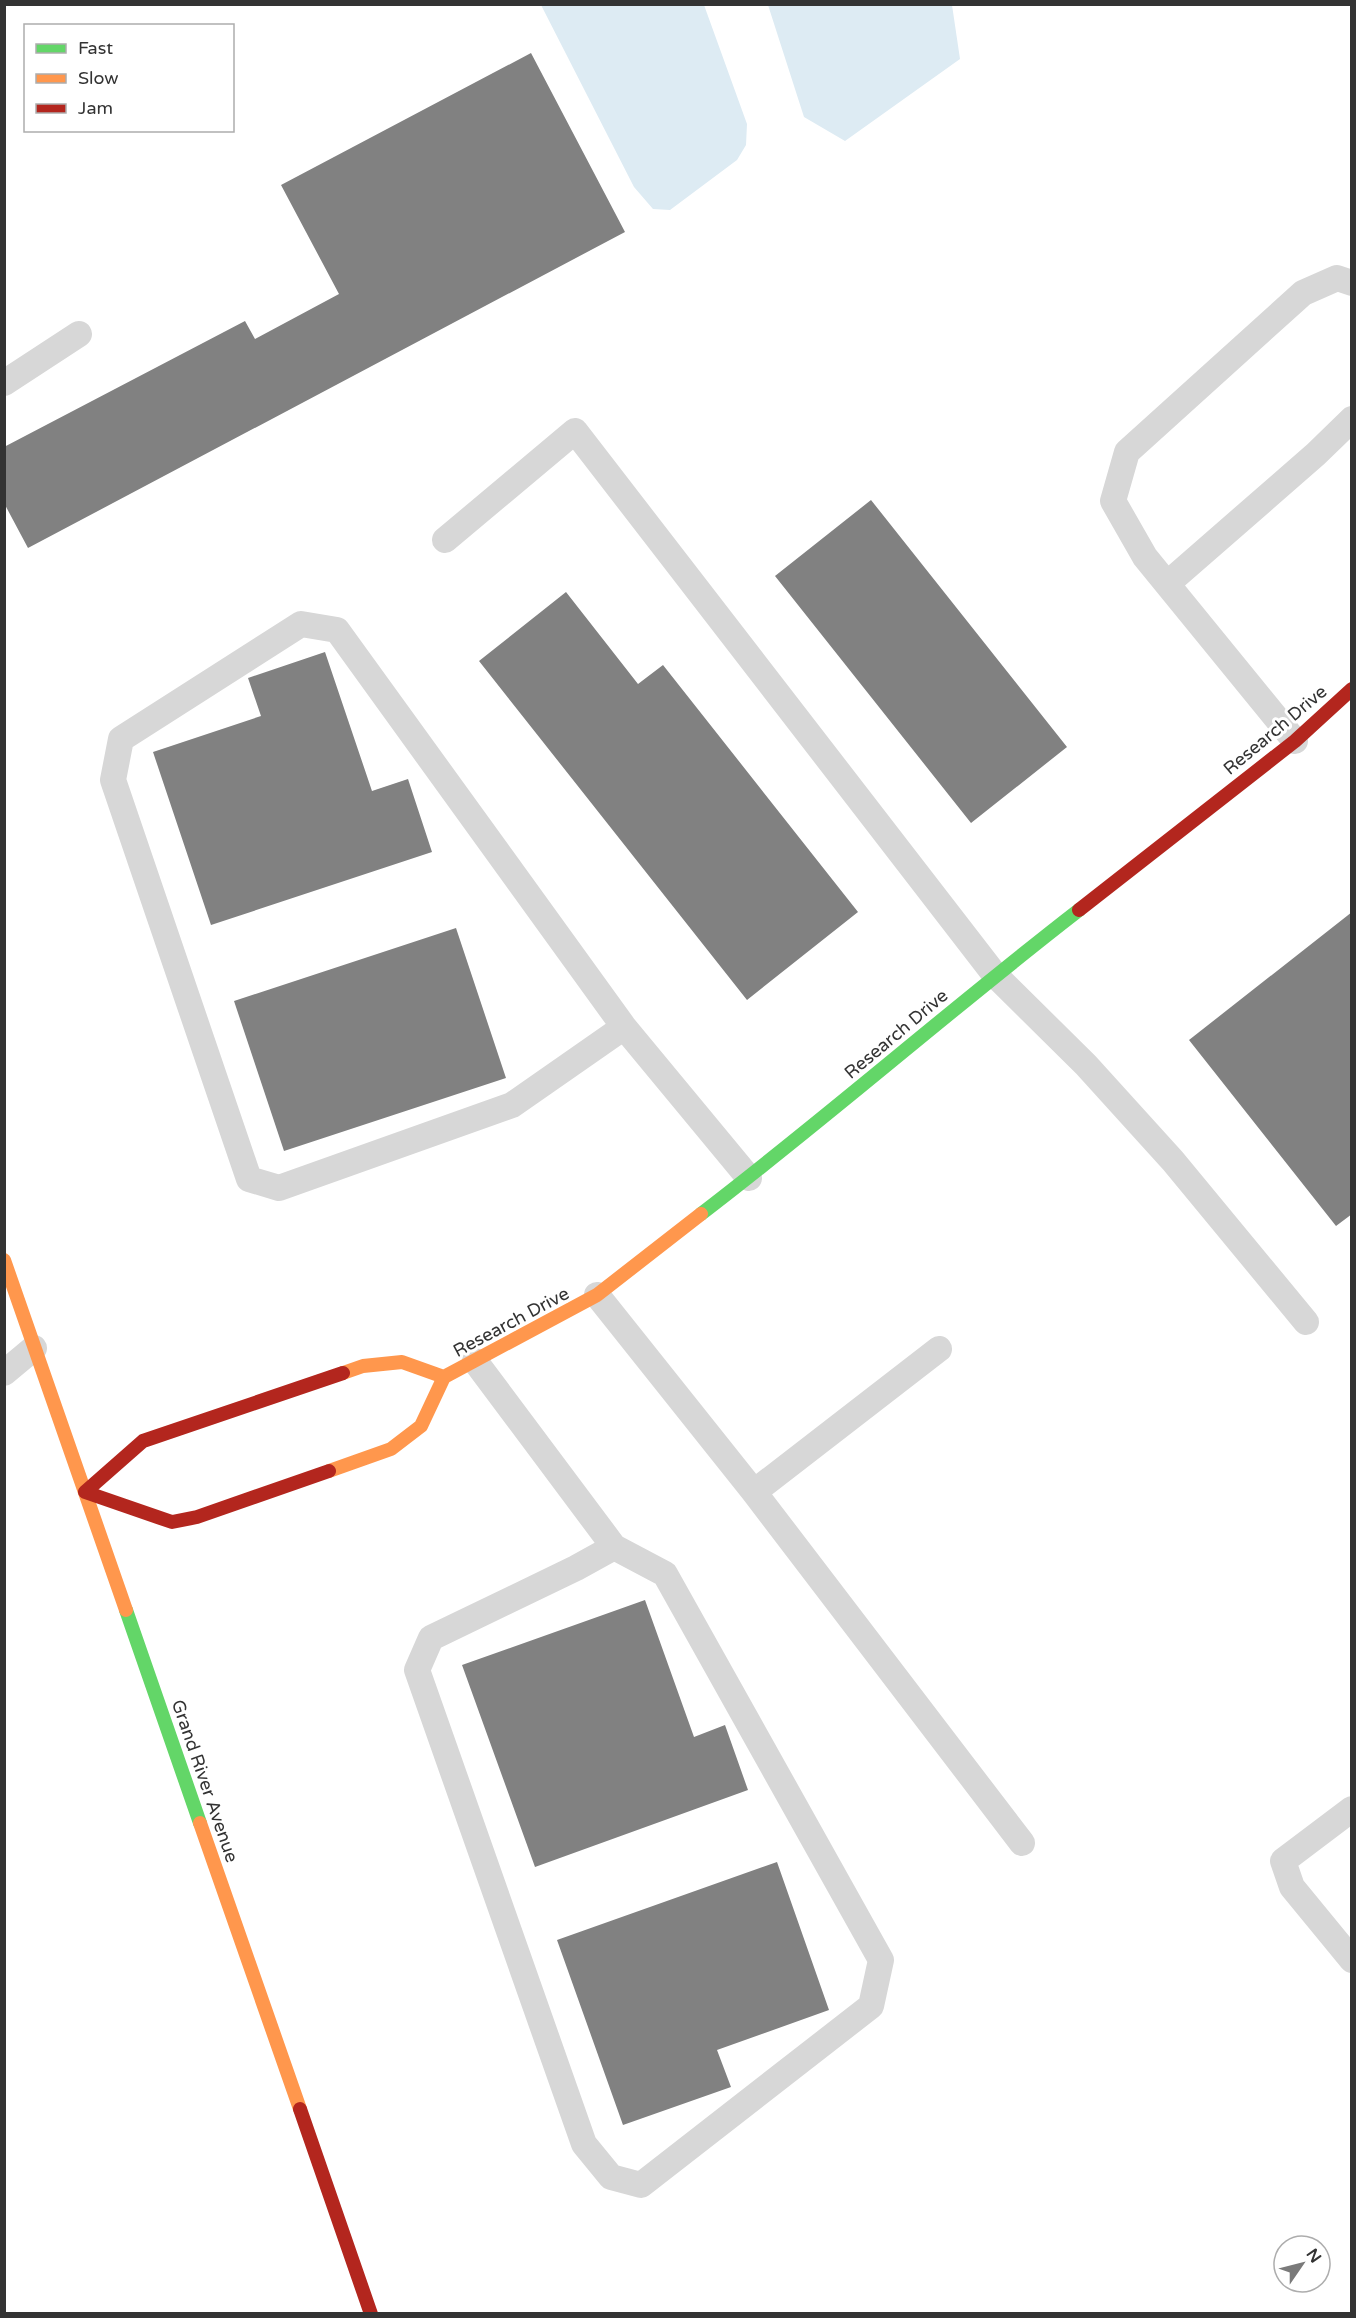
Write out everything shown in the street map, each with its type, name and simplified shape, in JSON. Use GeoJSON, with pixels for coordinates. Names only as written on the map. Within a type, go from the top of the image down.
{"type":"FeatureCollection","features":[{"type":"Feature","properties":{"kind":"street","name":"Research Drive"},"geometry":{"type":"LineString","coordinates":[[444,1377],[402,1362],[363,1366],[142,1441],[85,1492],[172,1522],[197,1517],[391,1449],[421,1426],[444,1377],[597,1295],[749,1178],[996,975],[1294,741],[1352,689]]}},
{"type":"Feature","properties":{"kind":"street","name":"Grand River Avenue"},"geometry":{"type":"LineString","coordinates":[[4,1260],[371,2313]]}},
{"type":"Feature","properties":{"kind":"lane"},"geometry":{"type":"LineString","coordinates":[[1294,741],[1145,557],[1113,501],[1127,452],[1303,293],[1337,278],[1352,283]]}},
{"type":"Feature","properties":{"kind":"lane"},"geometry":{"type":"LineString","coordinates":[[4,383],[79,334]]}},
{"type":"Feature","properties":{"kind":"lane"},"geometry":{"type":"LineString","coordinates":[[1167,584],[1352,419]]}},
{"type":"Feature","properties":{"kind":"lane"},"geometry":{"type":"LineString","coordinates":[[445,540],[575,431],[996,975],[1086,1065],[1173,1161],[1306,1322]]}},
{"type":"Feature","properties":{"kind":"lane"},"geometry":{"type":"LineString","coordinates":[[624,1027],[512,1105],[279,1188],[249,1179],[113,780],[121,739],[301,624],[338,630],[624,1027],[749,1178]]}},
{"type":"Feature","properties":{"kind":"lane"},"geometry":{"type":"LineString","coordinates":[[597,1295],[754,1492],[1022,1843]]}},
{"type":"Feature","properties":{"kind":"lane"},"geometry":{"type":"LineString","coordinates":[[4,1373],[34,1348]]}},
{"type":"Feature","properties":{"kind":"lane"},"geometry":{"type":"LineString","coordinates":[[754,1492],[939,1349]]}},
{"type":"Feature","properties":{"kind":"lane"},"geometry":{"type":"LineString","coordinates":[[475,1361],[614,1547],[665,1574],[881,1960],[871,2006],[641,2185],[611,2177],[584,2144],[417,1670],[431,1638],[576,1568],[614,1547]]}},
{"type":"Feature","properties":{"kind":"lane"},"geometry":{"type":"LineString","coordinates":[[1348,1819],[1283,1861],[1292,1887],[1352,1960]]}},
{"type":"Feature","properties":{"kind":"shaded area"},"geometry":{"type":"Polygon","coordinates":[[[541,5],[704,5],[747,124],[746,145],[737,160],[670,210],[653,209],[634,187],[541,5]]]}},
{"type":"Feature","properties":{"kind":"shaded area"},"geometry":{"type":"Polygon","coordinates":[[[768,5],[952,5],[960,59],[845,141],[804,117],[768,5]]]}},
{"type":"Feature","properties":{"kind":"building"},"geometry":{"type":"Polygon","coordinates":[[[531,53],[625,232],[28,548],[4,503],[4,447],[245,321],[255,339],[339,294],[281,185],[531,53]]]}},
{"type":"Feature","properties":{"kind":"building"},"geometry":{"type":"Polygon","coordinates":[[[871,500],[1067,747],[971,823],[775,576],[871,500]]]}},
{"type":"Feature","properties":{"kind":"building"},"geometry":{"type":"Polygon","coordinates":[[[566,592],[638,684],[663,665],[858,912],[747,1000],[479,661],[566,592]]]}},
{"type":"Feature","properties":{"kind":"building"},"geometry":{"type":"Polygon","coordinates":[[[325,652],[372,791],[408,779],[432,852],[211,925],[153,752],[261,716],[248,678],[325,652]]]}},
{"type":"Feature","properties":{"kind":"building"},"geometry":{"type":"Polygon","coordinates":[[[1352,912],[1352,1214],[1336,1226],[1189,1040],[1352,912]]]}},
{"type":"Feature","properties":{"kind":"building"},"geometry":{"type":"Polygon","coordinates":[[[456,928],[506,1078],[284,1151],[234,1001],[456,928]]]}},
{"type":"Feature","properties":{"kind":"building"},"geometry":{"type":"Polygon","coordinates":[[[645,1600],[694,1737],[725,1725],[748,1790],[535,1867],[462,1665],[645,1600]]]}},
{"type":"Feature","properties":{"kind":"building"},"geometry":{"type":"Polygon","coordinates":[[[777,1862],[829,2010],[717,2050],[731,2087],[623,2125],[557,1940],[777,1862]]]}},
{"type":"Feature","properties":{"kind":"traffic: fast"},"geometry":{"type":"LineString","coordinates":[[701,1214],[1079,910]]}},
{"type":"Feature","properties":{"kind":"traffic: fast"},"geometry":{"type":"LineString","coordinates":[[126,1610],[200,1823]]}},
{"type":"Feature","properties":{"kind":"traffic: slow"},"geometry":{"type":"LineString","coordinates":[[329,1471],[391,1449],[421,1426],[444,1377],[597,1295],[701,1214]]}},
{"type":"Feature","properties":{"kind":"traffic: slow"},"geometry":{"type":"LineString","coordinates":[[4,1260],[126,1610]]}},
{"type":"Feature","properties":{"kind":"traffic: slow"},"geometry":{"type":"LineString","coordinates":[[343,1373],[363,1366],[402,1362],[444,1377]]}},
{"type":"Feature","properties":{"kind":"traffic: slow"},"geometry":{"type":"LineString","coordinates":[[200,1823],[300,2109]]}},
{"type":"Feature","properties":{"kind":"traffic: jam"},"geometry":{"type":"LineString","coordinates":[[1079,910],[1295,741],[1352,689]]}},
{"type":"Feature","properties":{"kind":"traffic: jam"},"geometry":{"type":"LineString","coordinates":[[85,1492],[143,1441],[343,1373]]}},
{"type":"Feature","properties":{"kind":"traffic: jam"},"geometry":{"type":"LineString","coordinates":[[85,1492],[172,1522],[197,1517],[329,1471]]}},
{"type":"Feature","properties":{"kind":"traffic: jam"},"geometry":{"type":"LineString","coordinates":[[300,2109],[371,2314]]}}]}
